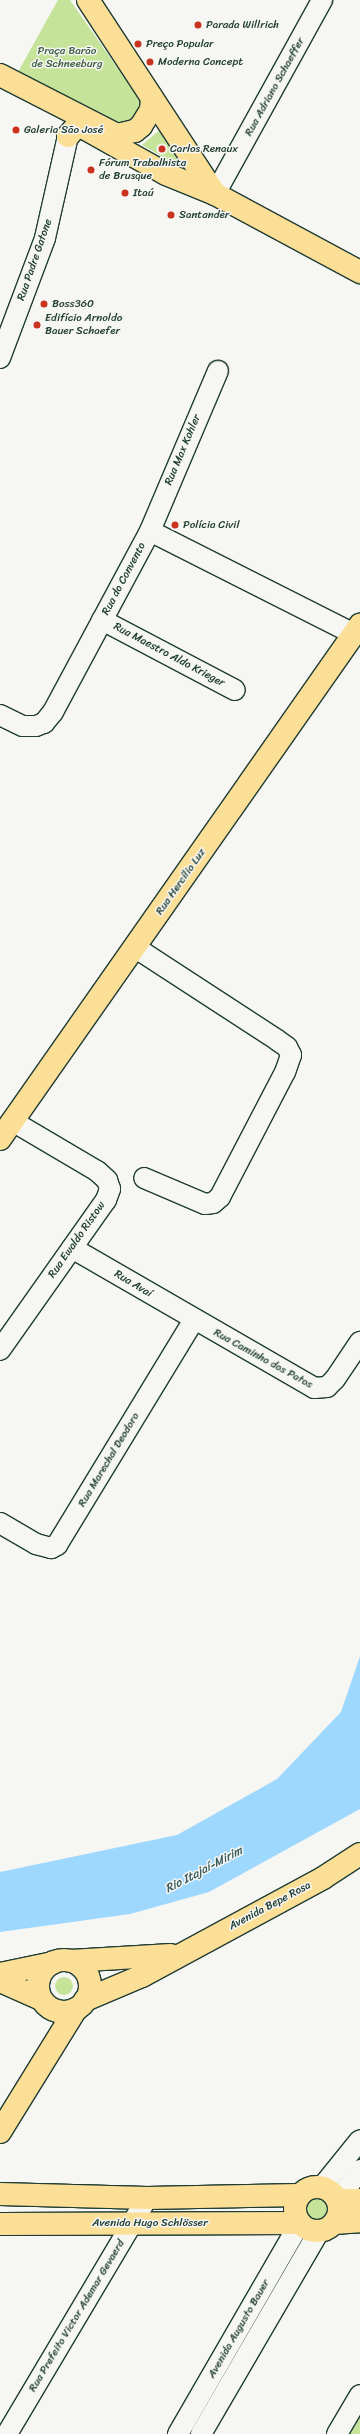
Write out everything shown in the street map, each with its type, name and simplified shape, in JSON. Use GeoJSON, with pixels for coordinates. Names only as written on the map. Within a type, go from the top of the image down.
{"type":"FeatureCollection","features":[{"type":"Feature","properties":{"kind":"main road"},"geometry":{"type":"LineString","coordinates":[[88,0],[215,194]]}},
{"type":"Feature","properties":{"kind":"main road"},"geometry":{"type":"LineString","coordinates":[[6,78],[117,134],[135,131],[141,126],[151,110],[152,98]]}},
{"type":"Feature","properties":{"kind":"main road"},"geometry":{"type":"LineString","coordinates":[[6,78],[26,97],[66,121],[68,136]]}},
{"type":"Feature","properties":{"kind":"main road"},"geometry":{"type":"LineString","coordinates":[[68,136],[75,128],[82,127],[166,174],[215,194],[360,272]]}},
{"type":"Feature","properties":{"kind":"main road","name":"Rua Hercílio Luz"},"geometry":{"type":"LineString","coordinates":[[0,1139],[136,948],[357,629]]}},
{"type":"Feature","properties":{"kind":"main road","name":"Avenida Bepe Rosa"},"geometry":{"type":"LineString","coordinates":[[81,2004],[142,1976],[178,1955],[323,1878],[360,1854]]}},
{"type":"Feature","properties":{"kind":"main road","name":"Avenida Bepe Rosa"},"geometry":{"type":"LineString","coordinates":[[0,1974],[61,1962],[178,1955]]}},
{"type":"Feature","properties":{"kind":"main road"},"geometry":{"type":"LineString","coordinates":[[0,2132],[44,2060],[81,2004],[88,1980],[82,1968],[61,1962],[46,1968],[40,1978],[38,1991],[44,2002],[49,2030],[44,2060]]}},
{"type":"Feature","properties":{"kind":"main road"},"geometry":{"type":"LineString","coordinates":[[0,1981],[44,2002],[61,2012],[81,2004]]}},
{"type":"Feature","properties":{"kind":"main road"},"geometry":{"type":"LineString","coordinates":[[0,2194],[147,2198],[299,2195],[310,2188],[360,2200]]}},
{"type":"Feature","properties":{"kind":"main road"},"geometry":{"type":"LineString","coordinates":[[299,2195],[295,2210],[318,2226],[339,2212],[330,2194]]}},
{"type":"Feature","properties":{"kind":"main road","name":"Avenida Hugo Schlösser"},"geometry":{"type":"LineString","coordinates":[[0,2224],[132,2222],[318,2226],[360,2221]]}},
{"type":"Feature","properties":{"kind":"street","name":"Rua Adriano Schaeffer"},"geometry":{"type":"LineString","coordinates":[[215,194],[322,0]]}},
{"type":"Feature","properties":{"kind":"street","name":"Rua Padre Gatone"},"geometry":{"type":"LineString","coordinates":[[0,358],[45,238],[68,136]]}},
{"type":"Feature","properties":{"kind":"street","name":"Rua Max Kohler"},"geometry":{"type":"LineString","coordinates":[[150,531],[218,370]]}},
{"type":"Feature","properties":{"kind":"street","name":"Rua do Convento"},"geometry":{"type":"LineString","coordinates":[[0,715],[23,726],[44,724],[53,712],[150,531],[357,629]]}},
{"type":"Feature","properties":{"kind":"street","name":"Rua Maestro Aldo Krieger"},"geometry":{"type":"LineString","coordinates":[[102,620],[235,690]]}},
{"type":"Feature","properties":{"kind":"street"},"geometry":{"type":"LineString","coordinates":[[136,948],[287,1047],[290,1056],[285,1072],[217,1200],[205,1204],[144,1178]]}},
{"type":"Feature","properties":{"kind":"street","name":"Rua Ewaldo Ristow"},"geometry":{"type":"LineString","coordinates":[[0,1350],[106,1200],[110,1188],[107,1180],[97,1171],[12,1121]]}},
{"type":"Feature","properties":{"kind":"street","name":"Rua Avaí"},"geometry":{"type":"LineString","coordinates":[[72,1248],[194,1320]]}},
{"type":"Feature","properties":{"kind":"street","name":"Rua Caminho dos Patos"},"geometry":{"type":"LineString","coordinates":[[194,1320],[314,1388],[327,1387],[360,1342]]}},
{"type":"Feature","properties":{"kind":"street","name":"Rua Marechal Deodoro"},"geometry":{"type":"LineString","coordinates":[[0,1523],[36,1544],[51,1548],[57,1545],[194,1320]]}},
{"type":"Feature","properties":{"kind":"street"},"geometry":{"type":"LineString","coordinates":[[330,2194],[360,2140]]}},
{"type":"Feature","properties":{"kind":"street"},"geometry":{"type":"LineString","coordinates":[[330,2194],[360,2170]]}},
{"type":"Feature","properties":{"kind":"street","name":"Rua Prefeito Victor Ademar Gevaerd"},"geometry":{"type":"LineString","coordinates":[[6,2432],[147,2198]]}},
{"type":"Feature","properties":{"kind":"street","name":"Avenida Augusto Bauer"},"geometry":{"type":"LineString","coordinates":[[178,2434],[216,2369],[318,2226]]}},
{"type":"Feature","properties":{"kind":"street","name":"Avenida Augusto Bauer"},"geometry":{"type":"LineString","coordinates":[[201,2434],[234,2378],[318,2226]]}},
{"type":"Feature","properties":{"kind":"street"},"geometry":{"type":"LineString","coordinates":[[216,2369],[234,2378]]}},
{"type":"Feature","properties":{"kind":"street"},"geometry":{"type":"LineString","coordinates":[[337,2434],[360,2395]]}},
{"type":"Feature","properties":{"kind":"green space","name":"Praça Barão de Schneeburg"},"geometry":{"type":"Polygon","coordinates":[[[58,0],[70,0],[146,109],[125,127],[112,127],[18,72],[58,0]]]}},
{"type":"Feature","properties":{"kind":"green space"},"geometry":{"type":"Polygon","coordinates":[[[162,128],[193,174],[142,145],[162,128]]]}},
{"type":"Feature","properties":{"kind":"green space"},"geometry":{"type":"Polygon","coordinates":[[[64,1977],[70,1980],[73,1986],[70,1992],[64,1995],[58,1992],[55,1986],[58,1980],[64,1977]]]}},
{"type":"Feature","properties":{"kind":"green space"},"geometry":{"type":"Polygon","coordinates":[[[319,2195],[329,2199],[333,2209],[329,2219],[319,2223],[309,2219],[305,2209],[309,2199],[319,2195]]]}},
{"type":"Feature","properties":{"kind":"green space"},"geometry":{"type":"Polygon","coordinates":[[[360,2410],[360,2434],[346,2434],[360,2410]]]}},
{"type":"Feature","properties":{"kind":"water","name":"Rio Itajaí-Mirim"},"geometry":{"type":"Polygon","coordinates":[[[360,1656],[360,1809],[209,1892],[130,1914],[0,1932],[0,1872],[177,1835],[277,1779],[341,1712],[360,1656]]]}},
{"type":"Feature","properties":{"kind":"place","name":"Parada Willrich"},"geometry":{"type":"Point","coordinates":[198,25]}},
{"type":"Feature","properties":{"kind":"place","name":"Preço Popular"},"geometry":{"type":"Point","coordinates":[138,44]}},
{"type":"Feature","properties":{"kind":"place","name":"Moderna Concept"},"geometry":{"type":"Point","coordinates":[150,62]}},
{"type":"Feature","properties":{"kind":"place","name":"Galeria São José"},"geometry":{"type":"Point","coordinates":[16,130]}},
{"type":"Feature","properties":{"kind":"place","name":"Carlos Renaux"},"geometry":{"type":"Point","coordinates":[162,149]}},
{"type":"Feature","properties":{"kind":"place","name":"Fórum Trabalhista de Brusque"},"geometry":{"type":"Point","coordinates":[91,170]}},
{"type":"Feature","properties":{"kind":"place","name":"Itaú"},"geometry":{"type":"Point","coordinates":[125,193]}},
{"type":"Feature","properties":{"kind":"place","name":"Santander"},"geometry":{"type":"Point","coordinates":[171,215]}},
{"type":"Feature","properties":{"kind":"place","name":"Boss360"},"geometry":{"type":"Point","coordinates":[44,304]}},
{"type":"Feature","properties":{"kind":"place","name":"Edifício Arnoldo Bauer Schaefer"},"geometry":{"type":"Point","coordinates":[37,325]}},
{"type":"Feature","properties":{"kind":"place","name":"Polícia Civil"},"geometry":{"type":"Point","coordinates":[175,525]}}]}
